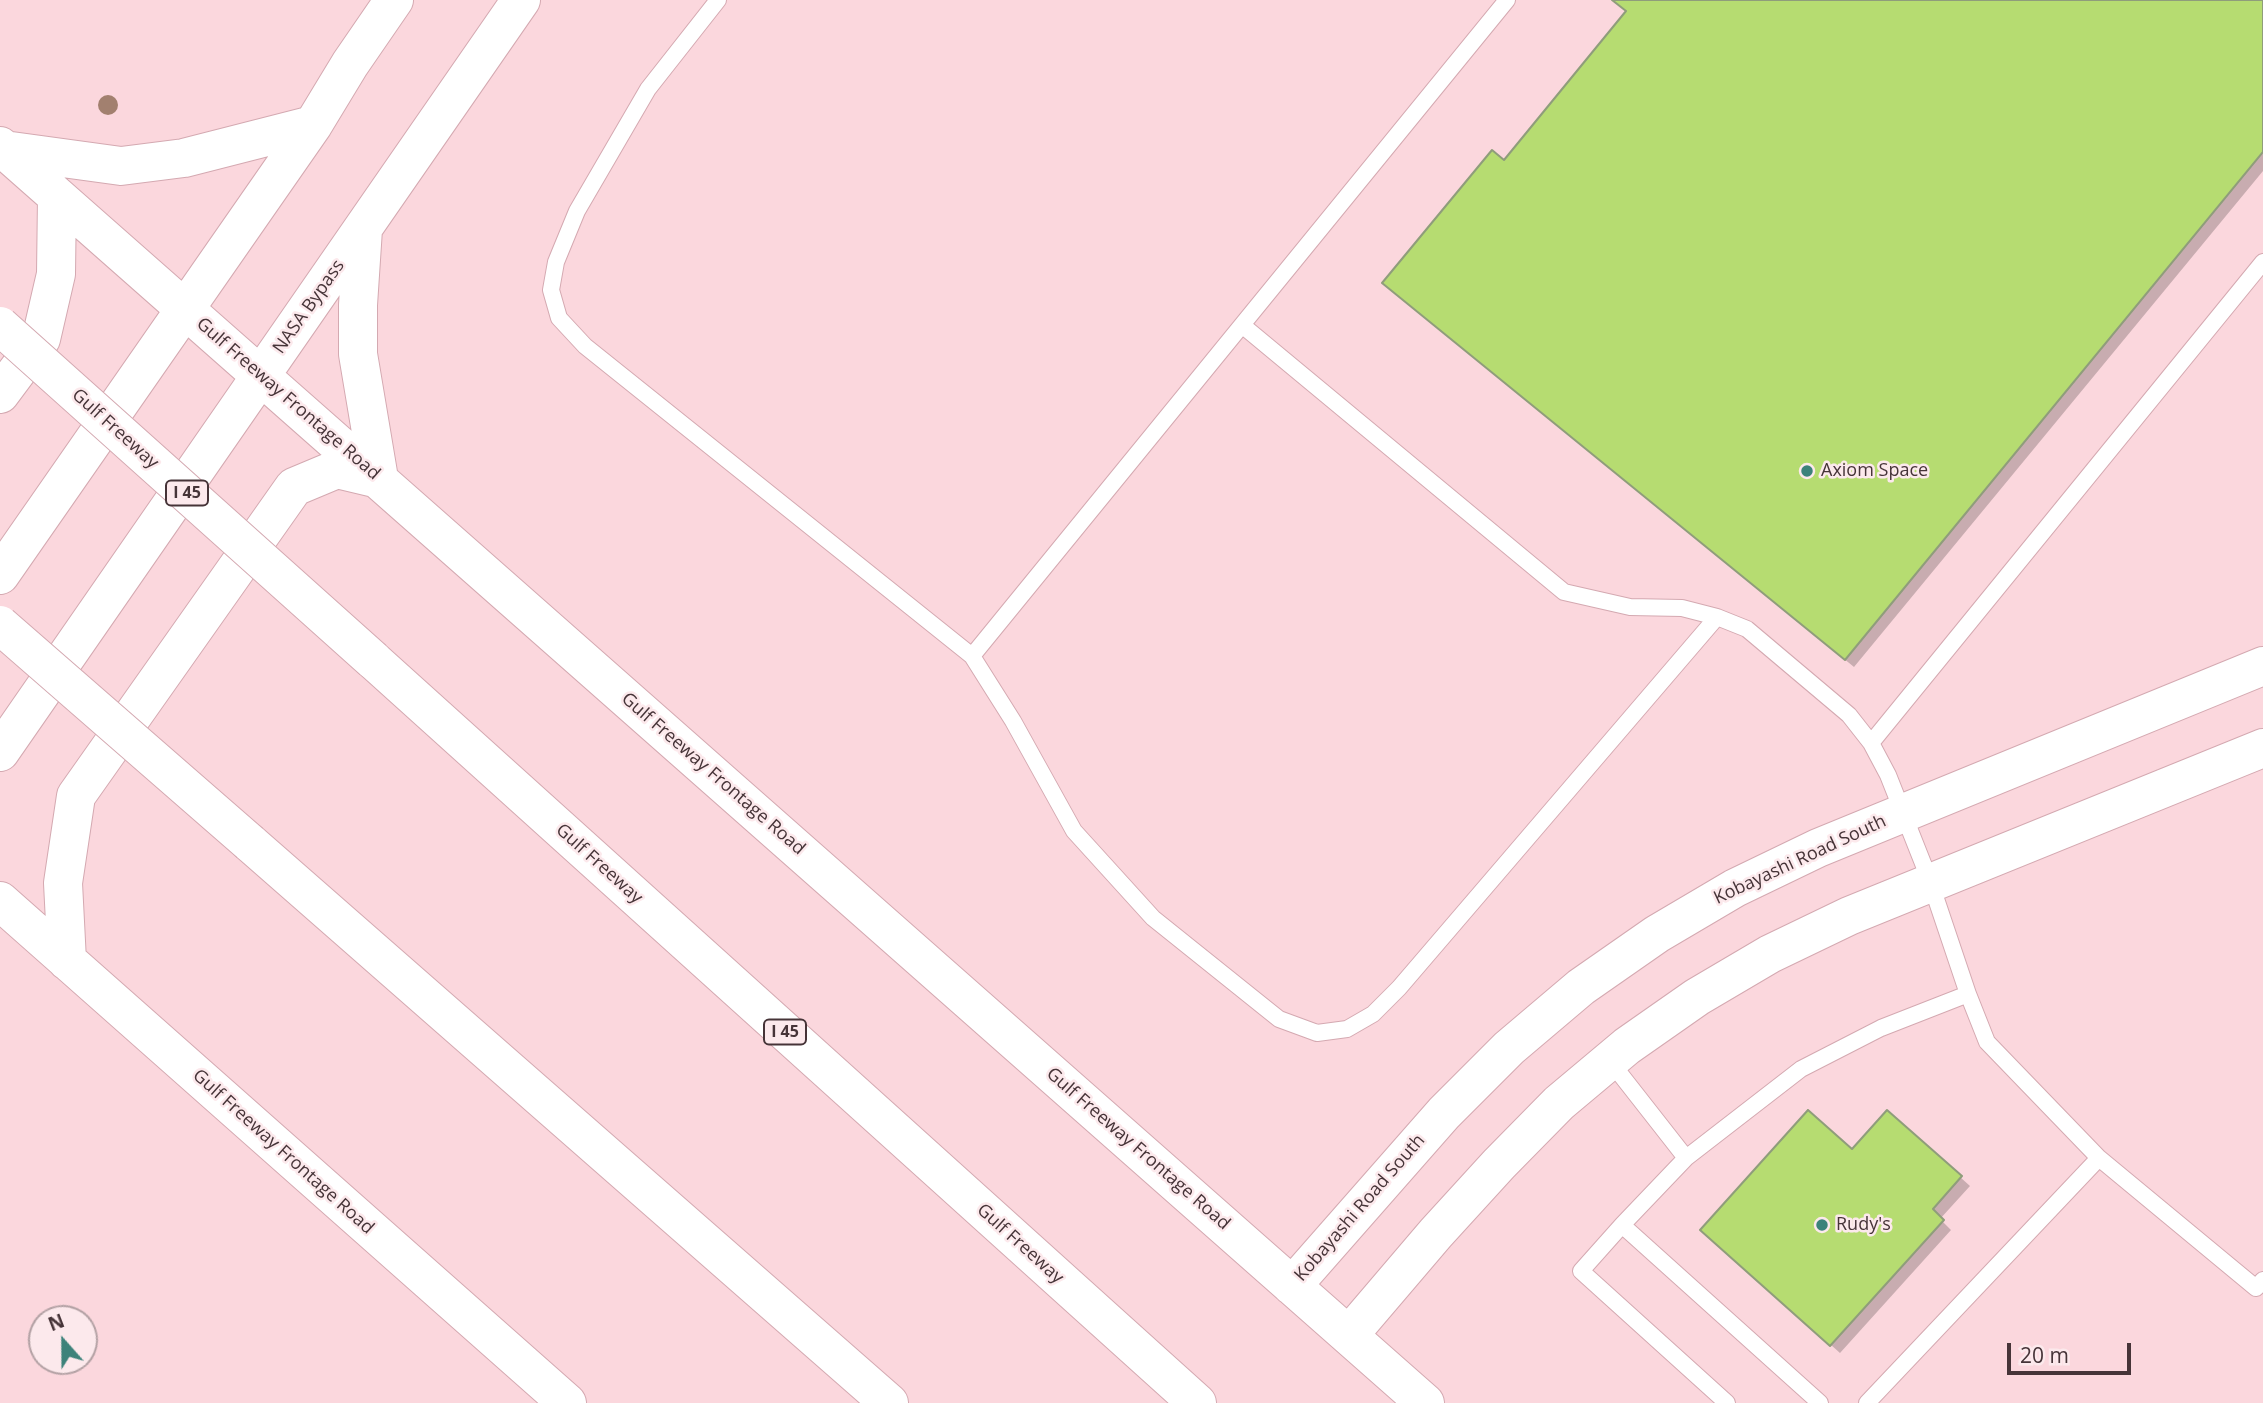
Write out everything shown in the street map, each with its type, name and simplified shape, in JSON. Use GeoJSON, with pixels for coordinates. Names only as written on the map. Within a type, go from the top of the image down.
{"type":"FeatureCollection","features":[{"type":"Feature","properties":{"kind":"main road"},"geometry":{"type":"LineString","coordinates":[[0,575],[313,125],[349,64],[394,0]]}},
{"type":"Feature","properties":{"kind":"main road","name":"NASA Bypass"},"geometry":{"type":"LineString","coordinates":[[0,752],[521,0]]}},
{"type":"Feature","properties":{"kind":"main road"},"geometry":{"type":"LineString","coordinates":[[2,148],[121,166],[184,158],[313,125]]}},
{"type":"Feature","properties":{"kind":"main road","name":"Gulf Freeway Frontage Road"},"geometry":{"type":"LineString","coordinates":[[2,148],[1425,1403]]}},
{"type":"Feature","properties":{"kind":"main road"},"geometry":{"type":"LineString","coordinates":[[0,394],[41,339],[56,274],[57,197]]}},
{"type":"Feature","properties":{"kind":"main road"},"geometry":{"type":"LineString","coordinates":[[68,961],[63,883],[76,796],[294,487],[337,470],[379,479],[358,354],[363,229]]}},
{"type":"Feature","properties":{"kind":"main road","name":"Gulf Freeway"},"geometry":{"type":"LineString","coordinates":[[0,326],[1197,1403]]}},
{"type":"Feature","properties":{"kind":"main road"},"geometry":{"type":"LineString","coordinates":[[0,625],[889,1403]]}},
{"type":"Feature","properties":{"kind":"main road","name":"Kobayashi Road South"},"geometry":{"type":"LineString","coordinates":[[1293,1286],[1444,1113],[1509,1048],[1581,987],[1657,934],[1735,888],[1902,813],[2263,666]]}},
{"type":"Feature","properties":{"kind":"main road"},"geometry":{"type":"LineString","coordinates":[[1349,1335],[1436,1233],[1559,1103],[1609,1061],[1697,997],[1770,954],[1930,881],[2261,755]]}},
{"type":"Feature","properties":{"kind":"main road","name":"Gulf Freeway Frontage Road"},"geometry":{"type":"LineString","coordinates":[[0,901],[567,1403]]}},
{"type":"Feature","properties":{"kind":"lane"},"geometry":{"type":"LineString","coordinates":[[718,0],[648,89],[577,211],[556,262],[551,290],[559,318],[585,346],[972,656],[1013,721],[1074,831],[1153,918],[1279,1019],[1317,1033],[1347,1029],[1373,1014],[1399,988],[1717,617]]}},
{"type":"Feature","properties":{"kind":"lane"},"geometry":{"type":"LineString","coordinates":[[972,656],[1507,0]]}},
{"type":"Feature","properties":{"kind":"lane"},"geometry":{"type":"LineString","coordinates":[[1871,743],[2263,262]]}},
{"type":"Feature","properties":{"kind":"lane"},"geometry":{"type":"LineString","coordinates":[[1242,325],[1564,592],[1630,607],[1682,608],[1717,617],[1746,629],[1849,715],[1871,743],[1888,775],[1930,881],[1987,1042],[2099,1158],[2256,1289],[2263,1280]]}},
{"type":"Feature","properties":{"kind":"lane"},"geometry":{"type":"LineString","coordinates":[[1727,1403],[1581,1271],[1686,1158],[1801,1069],[1881,1028],[1968,994]]}},
{"type":"Feature","properties":{"kind":"lane"},"geometry":{"type":"LineString","coordinates":[[1609,1061],[1686,1158]]}},
{"type":"Feature","properties":{"kind":"lane"},"geometry":{"type":"LineString","coordinates":[[1867,1403],[2099,1158]]}},
{"type":"Feature","properties":{"kind":"lane"},"geometry":{"type":"LineString","coordinates":[[1622,1225],[1819,1403]]}},
{"type":"Feature","properties":{"kind":"building","name":"Axiom Space"},"geometry":{"type":"Polygon","coordinates":[[[1612,0],[2263,0],[2263,152],[1845,660],[1382,283],[1492,150],[1504,160],[1626,11],[1612,0]]]}},
{"type":"Feature","properties":{"kind":"building","name":"Rudy's"},"geometry":{"type":"Polygon","coordinates":[[[1808,1110],[1852,1149],[1887,1110],[1962,1176],[1933,1209],[1944,1220],[1830,1346],[1700,1230],[1808,1110]]]}},
{"type":"Feature","properties":{"kind":"place","name":"Axiom Space"},"geometry":{"type":"Point","coordinates":[1807,471]}},
{"type":"Feature","properties":{"kind":"place","name":"Rudy's"},"geometry":{"type":"Point","coordinates":[1822,1225]}}]}
